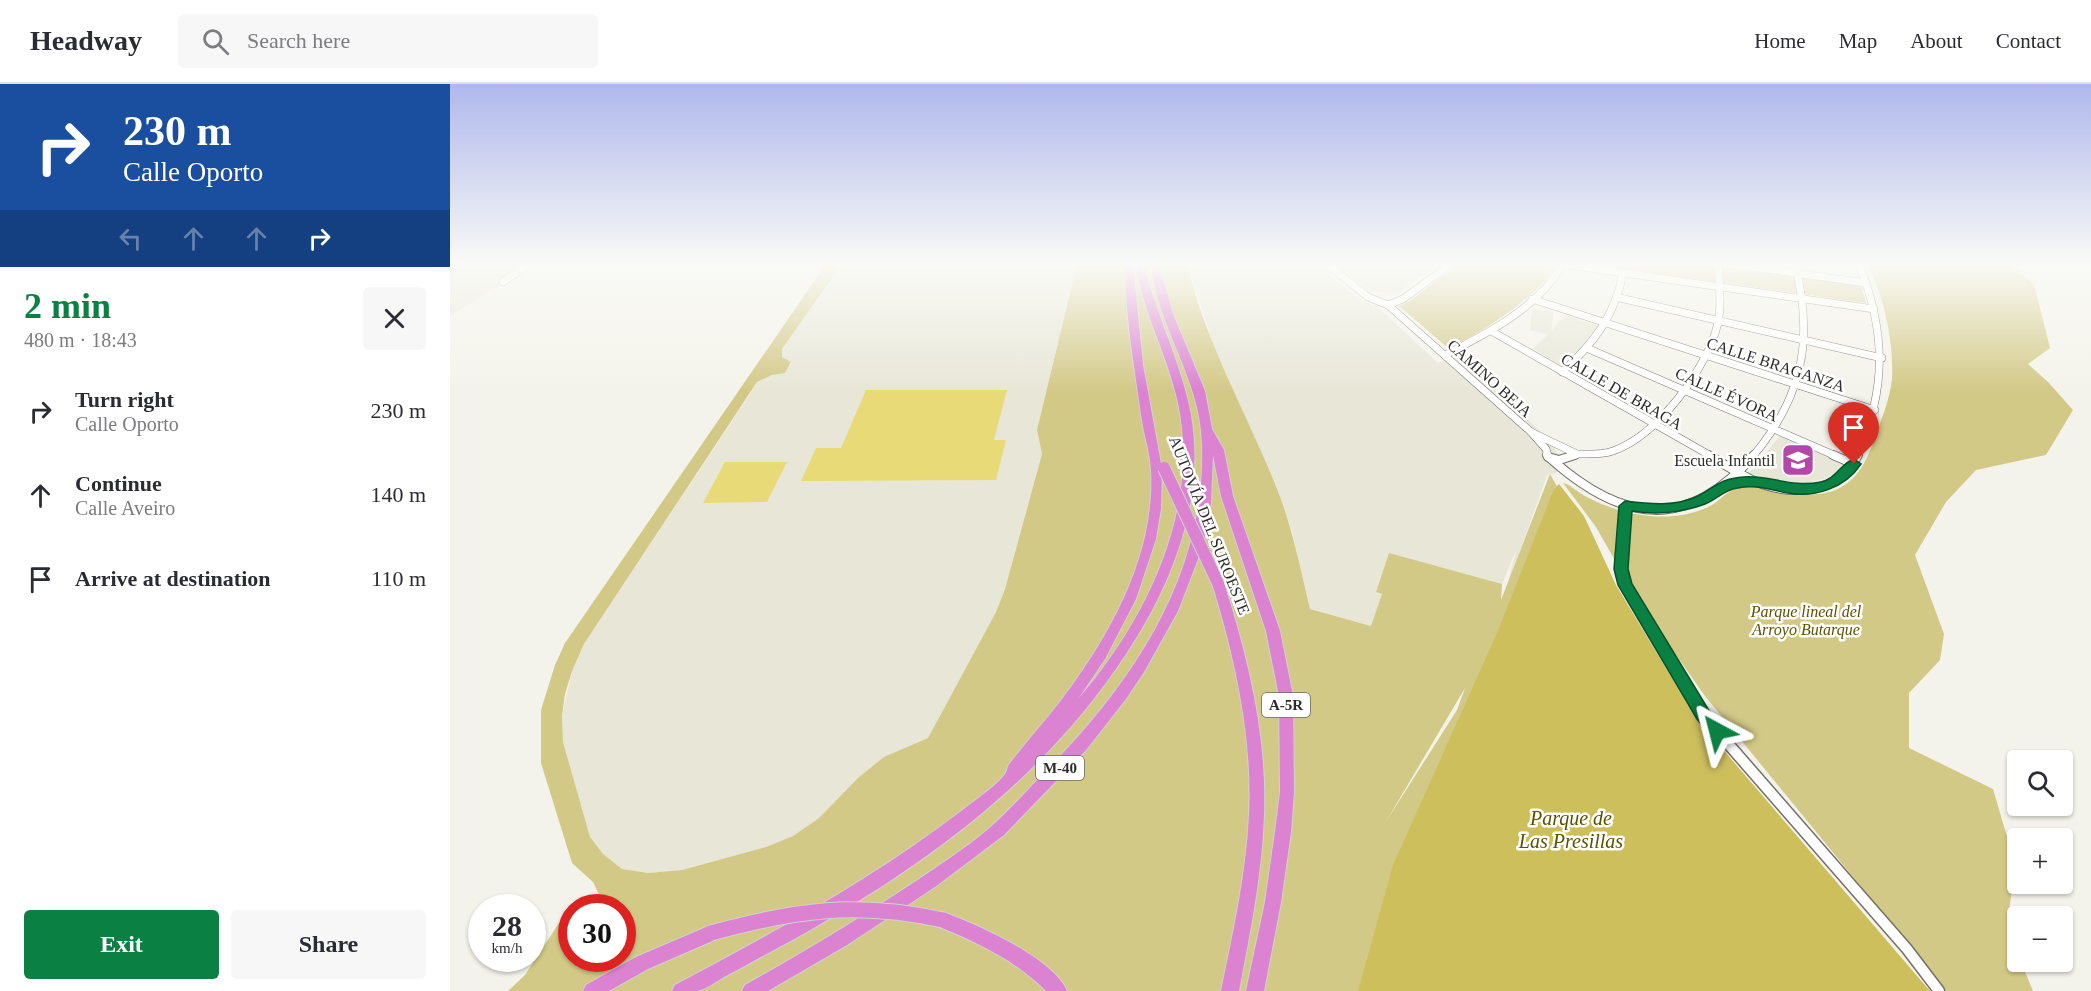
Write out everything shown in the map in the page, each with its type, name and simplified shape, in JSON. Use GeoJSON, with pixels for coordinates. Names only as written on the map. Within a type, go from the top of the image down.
{"type":"FeatureCollection","features":[{"type":"Feature","properties":{"kind":"highway"},"geometry":{"type":"LineString","coordinates":[[1134,306],[1136,322]]}},
{"type":"Feature","properties":{"kind":"highway","name":"A-5R"},"geometry":{"type":"LineString","coordinates":[[1136,322],[1137,306]]}},
{"type":"Feature","properties":{"kind":"highway","name":"M-40"},"geometry":{"type":"LineString","coordinates":[[681,991],[788,934],[872,884],[949,830],[1030,762],[1073,716],[1119,659],[1153,600],[1177,539],[1188,489],[1190,453],[1186,409],[1181,387],[1151,306]]}},
{"type":"Feature","properties":{"kind":"highway","name":"M-40"},"geometry":{"type":"LineString","coordinates":[[751,991],[805,961],[987,839],[1066,762],[1106,715],[1152,648],[1178,597],[1197,548],[1206,492],[1208,429],[1204,408],[1191,365],[1166,306]]}},
{"type":"Feature","properties":{"kind":"highway","name":"AUTOVÍA DEL SUROESTE"},"geometry":{"type":"LineString","coordinates":[[1136,322],[1138,365],[1147,417],[1164,468],[1218,583],[1235,636],[1249,696],[1257,789],[1255,839],[1247,901],[1230,991]]}},
{"type":"Feature","properties":{"kind":"highway"},"geometry":{"type":"LineString","coordinates":[[996,792],[1064,707],[1106,648],[1132,594],[1149,538],[1155,506],[1157,476],[1147,417]]}},
{"type":"Feature","properties":{"kind":"highway","name":"AUTOVÍA DEL SUROESTE"},"geometry":{"type":"LineString","coordinates":[[1208,429],[1218,450],[1227,496],[1273,631],[1286,696],[1287,792],[1283,832],[1273,902],[1256,991]]}},
{"type":"Feature","properties":{"kind":"highway"},"geometry":{"type":"LineString","coordinates":[[592,991],[642,963],[711,933],[774,916],[818,908],[887,909],[943,920],[967,928],[1007,948],[1055,988]]}},
{"type":"Feature","properties":{"kind":"street","name":"CAMINO BEJA"},"geometry":{"type":"LineString","coordinates":[[1389,306],[1531,432],[1546,449]]}},
{"type":"Feature","properties":{"kind":"street"},"geometry":{"type":"LineString","coordinates":[[1445,356],[1493,332],[1522,306]]}},
{"type":"Feature","properties":{"kind":"street","name":"CALLE BRAGANZA"},"geometry":{"type":"LineString","coordinates":[[1557,306],[1875,410]]}},
{"type":"Feature","properties":{"kind":"street"},"geometry":{"type":"LineString","coordinates":[[1562,372],[1589,349],[1608,323],[1616,306]]}},
{"type":"Feature","properties":{"kind":"street"},"geometry":{"type":"LineString","coordinates":[[1656,306],[1882,358]]}},
{"type":"Feature","properties":{"kind":"street"},"geometry":{"type":"LineString","coordinates":[[1551,459],[1559,460],[1577,454],[1612,452],[1622,448],[1653,424],[1686,391],[1708,356],[1719,321],[1719,306]]}},
{"type":"Feature","properties":{"kind":"street"},"geometry":{"type":"LineString","coordinates":[[1564,458],[1565,452],[1559,447],[1546,449],[1546,454],[1585,489],[1625,506],[1650,509],[1677,507],[1702,500],[1737,472],[1773,429],[1796,385],[1805,341],[1803,306]]}},
{"type":"Feature","properties":{"kind":"street"},"geometry":{"type":"LineString","coordinates":[[1721,486],[1754,482],[1791,489],[1823,487],[1838,481],[1854,464],[1875,410],[1882,358],[1874,309],[1857,306]]}},
{"type":"Feature","properties":{"kind":"street","name":"CALLE DE BRAGA"},"geometry":{"type":"LineString","coordinates":[[1493,332],[1754,482]]}},
{"type":"Feature","properties":{"kind":"street","name":"CALLE ÉVORA"},"geometry":{"type":"LineString","coordinates":[[1589,349],[1854,464]]}},
{"type":"Feature","properties":{"kind":"street"},"geometry":{"type":"LineString","coordinates":[[1531,432],[1577,454]]}},
{"type":"Feature","properties":{"kind":"street"},"geometry":{"type":"LineString","coordinates":[[1625,506],[1621,569],[1625,585],[1702,714],[1907,949],[1939,991]]}},
{"type":"Feature","properties":{"kind":"shaded area"},"geometry":{"type":"Polygon","coordinates":[[[450,306],[466,306],[450,316],[450,306]]]}},
{"type":"Feature","properties":{"kind":"shaded area"},"geometry":{"type":"Polygon","coordinates":[[[812,306],[1067,306],[1037,430],[1042,454],[1005,589],[996,612],[928,738],[884,758],[859,777],[819,818],[793,836],[766,847],[682,870],[648,873],[622,869],[603,854],[590,838],[563,742],[562,716],[572,671],[584,644],[758,382],[772,375],[785,373],[791,363],[782,357],[782,349],[812,306]]]}},
{"type":"Feature","properties":{"kind":"shaded area"},"geometry":{"type":"Polygon","coordinates":[[[1201,306],[1375,306],[1438,363],[1459,356],[1542,433],[1570,469],[1547,475],[1507,587],[1516,550],[1502,584],[1389,554],[1376,592],[1382,594],[1371,626],[1310,609],[1293,535],[1275,482],[1218,359],[1201,306]]]}},
{"type":"Feature","properties":{"kind":"shaded area"},"geometry":{"type":"Polygon","coordinates":[[[1532,309],[1554,312],[1551,331],[1566,315],[1598,326],[1583,345],[1561,365],[1533,349],[1548,334],[1530,330],[1532,309]]]}},
{"type":"Feature","properties":{"kind":"shaded area","name":"Escuela Infantil"},"geometry":{"type":"Polygon","coordinates":[[[1780,436],[1844,464],[1830,477],[1807,483],[1777,482],[1749,473],[1780,436]]]}},
{"type":"Feature","properties":{"kind":"green space"},"geometry":{"type":"Polygon","coordinates":[[[797,306],[812,306],[782,349],[782,357],[791,362],[785,373],[772,375],[757,382],[584,644],[572,671],[565,694],[562,716],[563,742],[590,837],[603,854],[622,869],[648,873],[682,870],[766,847],[793,836],[819,818],[859,777],[884,757],[928,738],[996,612],[1005,589],[1042,454],[1037,430],[1067,306],[1200,306],[1226,374],[1280,497],[1295,544],[1310,609],[1371,626],[1382,594],[1376,592],[1389,553],[1502,584],[1501,600],[1550,474],[1690,722],[1907,991],[508,991],[527,972],[546,972],[546,943],[558,925],[558,972],[636,972],[636,894],[599,894],[593,882],[572,863],[541,763],[541,710],[555,665],[565,643],[797,306]],[[1465,688],[1387,820],[1457,710],[1465,688]]]}},
{"type":"Feature","properties":{"kind":"green space"},"geometry":{"type":"Polygon","coordinates":[[[1399,306],[1516,306],[1474,335],[1448,348],[1399,306]]]}},
{"type":"Feature","properties":{"kind":"green space","name":"Parque lineal del Arroyo Butarque"},"geometry":{"type":"Polygon","coordinates":[[[1883,306],[2040,306],[2050,348],[2028,364],[2073,410],[2046,455],[1976,470],[1946,502],[1915,555],[1944,634],[1940,660],[1909,693],[1909,748],[1993,789],[2007,837],[2007,894],[2011,894],[2010,906],[2007,906],[2007,972],[2025,972],[2033,991],[1946,991],[1705,696],[1638,601],[1596,527],[1563,483],[1582,495],[1617,509],[1633,514],[1658,517],[1682,515],[1705,508],[1739,488],[1762,488],[1796,494],[1820,494],[1833,491],[1848,483],[1860,470],[1868,456],[1885,410],[1892,379],[1890,335],[1883,306]]]}},
{"type":"Feature","properties":{"kind":"green space","name":"Parque de Las Presillas"},"geometry":{"type":"Polygon","coordinates":[[[1559,484],[1584,516],[1616,585],[1696,718],[1930,991],[1358,991],[1393,865],[1497,633],[1554,489],[1559,484]]]}},
{"type":"Feature","properties":{"kind":"building"},"geometry":{"type":"Polygon","coordinates":[[[866,390],[1007,390],[994,440],[1006,440],[996,480],[801,481],[816,448],[841,448],[866,390]]]}},
{"type":"Feature","properties":{"kind":"building"},"geometry":{"type":"Polygon","coordinates":[[[725,462],[787,462],[767,502],[703,503],[725,462]]]}},
{"type":"Feature","properties":{"kind":"place","name":"Escuela Infantil"},"geometry":{"type":"Point","coordinates":[1798,460]}},
{"type":"Feature","properties":{"kind":"route"},"geometry":{"type":"LineString","coordinates":[[1717,731],[1702,714],[1625,585],[1621,569],[1625,506],[1650,509],[1677,507],[1702,500],[1721,486],[1741,482],[1754,482],[1791,489],[1823,487],[1838,481],[1854,464]]}}]}
